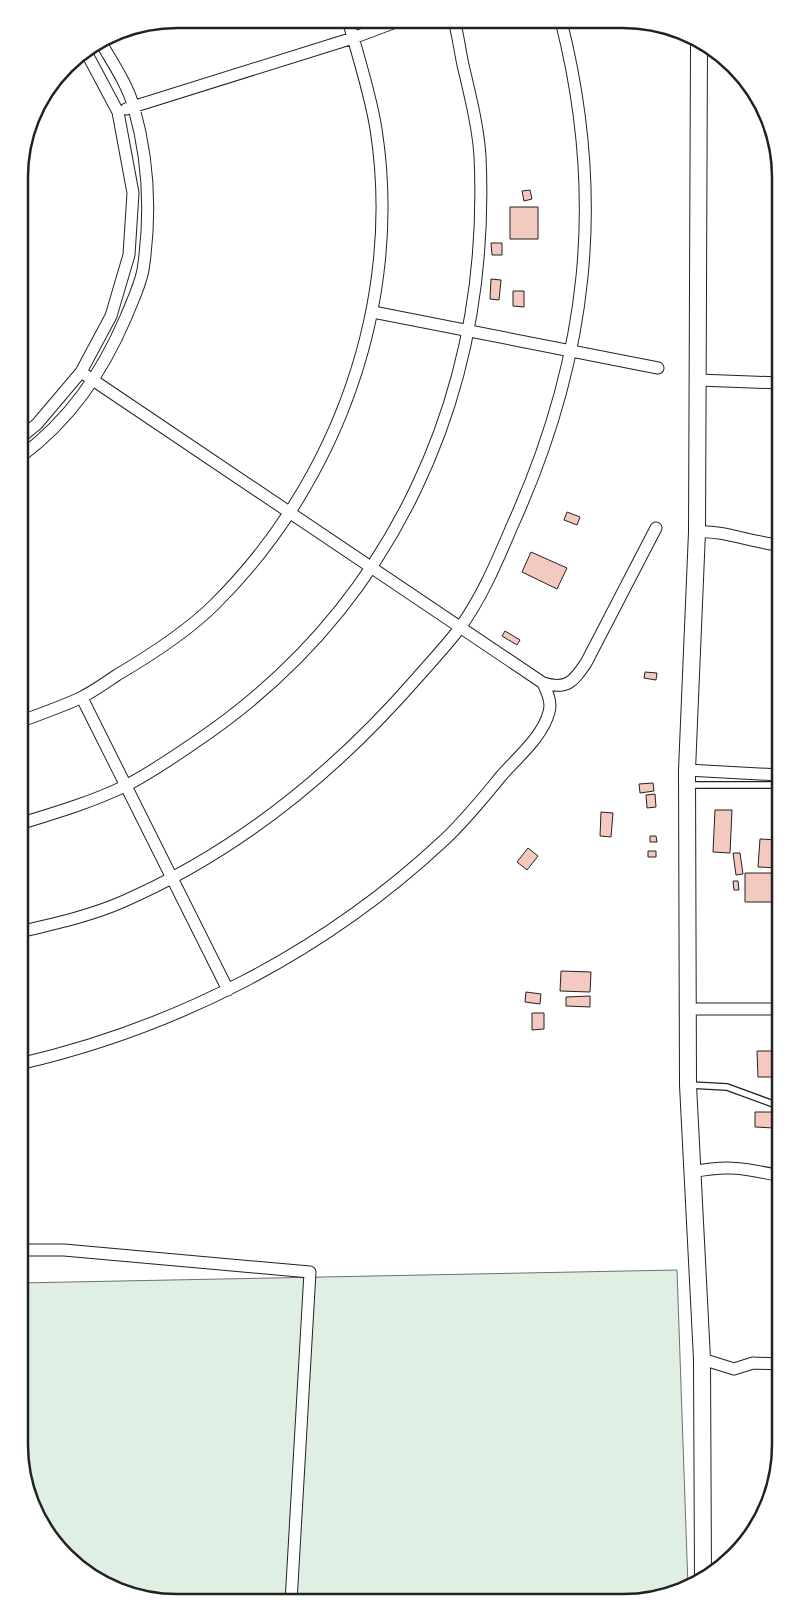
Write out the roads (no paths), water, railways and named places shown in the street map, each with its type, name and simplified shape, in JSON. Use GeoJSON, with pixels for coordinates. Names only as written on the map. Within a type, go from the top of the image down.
{"type":"FeatureCollection","features":[{"type":"Feature","properties":{"kind":"street"},"geometry":{"type":"LineString","coordinates":[[28,719],[82,698],[171,640],[214,605],[255,560],[291,514],[340,421],[373,312],[381,242],[380,184],[376,129],[350,28]]}},
{"type":"Feature","properties":{"kind":"street"},"geometry":{"type":"LineString","coordinates":[[118,112],[380,28]]}},
{"type":"Feature","properties":{"kind":"street"},"geometry":{"type":"LineString","coordinates":[[28,821],[59,812],[124,786],[156,768],[217,728],[254,699],[296,659],[336,614],[372,568],[414,494],[441,432],[457,381],[469,330],[478,238],[480,154],[456,28]]}},
{"type":"Feature","properties":{"kind":"street"},"geometry":{"type":"LineString","coordinates":[[28,929],[120,903],[177,874],[284,807],[336,763],[377,723],[460,628],[482,590],[532,483],[556,415],[577,329],[584,271],[586,195],[581,120],[562,28]]}},
{"type":"Feature","properties":{"kind":"street"},"geometry":{"type":"LineString","coordinates":[[28,451],[41,441],[93,381],[110,354],[142,272],[149,206],[141,139],[134,106],[103,47]]}},
{"type":"Feature","properties":{"kind":"street"},"geometry":{"type":"LineString","coordinates":[[698,49],[697,532],[687,777],[688,1085],[702,1359],[703,1570]]}},
{"type":"Feature","properties":{"kind":"street"},"geometry":{"type":"LineString","coordinates":[[28,431],[37,424],[81,372],[112,316],[129,255],[133,193],[118,112],[89,57]]}},
{"type":"Feature","properties":{"kind":"street"},"geometry":{"type":"LineString","coordinates":[[373,312],[658,368]]}},
{"type":"Feature","properties":{"kind":"street"},"geometry":{"type":"LineString","coordinates":[[81,372],[460,628],[543,683],[556,687],[566,685],[576,677],[604,630],[656,528]]}},
{"type":"Feature","properties":{"kind":"street"},"geometry":{"type":"LineString","coordinates":[[698,380],[772,383]]}},
{"type":"Feature","properties":{"kind":"street"},"geometry":{"type":"LineString","coordinates":[[697,532],[713,531],[772,544]]}},
{"type":"Feature","properties":{"kind":"street"},"geometry":{"type":"LineString","coordinates":[[28,1062],[116,1038],[177,1014],[228,990],[288,957],[342,923],[387,889],[443,842],[541,729],[549,711],[550,698],[543,683]]}},
{"type":"Feature","properties":{"kind":"street"},"geometry":{"type":"LineString","coordinates":[[82,698],[228,990]]}},
{"type":"Feature","properties":{"kind":"street"},"geometry":{"type":"LineString","coordinates":[[687,777],[772,775]]}},
{"type":"Feature","properties":{"kind":"street"},"geometry":{"type":"LineString","coordinates":[[688,1009],[771,1009]]}},
{"type":"Feature","properties":{"kind":"street"},"geometry":{"type":"LineString","coordinates":[[692,1172],[716,1167],[738,1167],[771,1174]]}},
{"type":"Feature","properties":{"kind":"street"},"geometry":{"type":"LineString","coordinates":[[28,1250],[64,1250],[310,1272],[291,1594]]}},
{"type":"Feature","properties":{"kind":"street"},"geometry":{"type":"LineString","coordinates":[[702,1359],[734,1369],[753,1362],[771,1363]]}},
{"type":"Feature","properties":{"kind":"lane"},"geometry":{"type":"LineString","coordinates":[[687,777],[772,784]]}},
{"type":"Feature","properties":{"kind":"lane"},"geometry":{"type":"LineString","coordinates":[[688,1085],[727,1087],[771,1103]]}}]}
